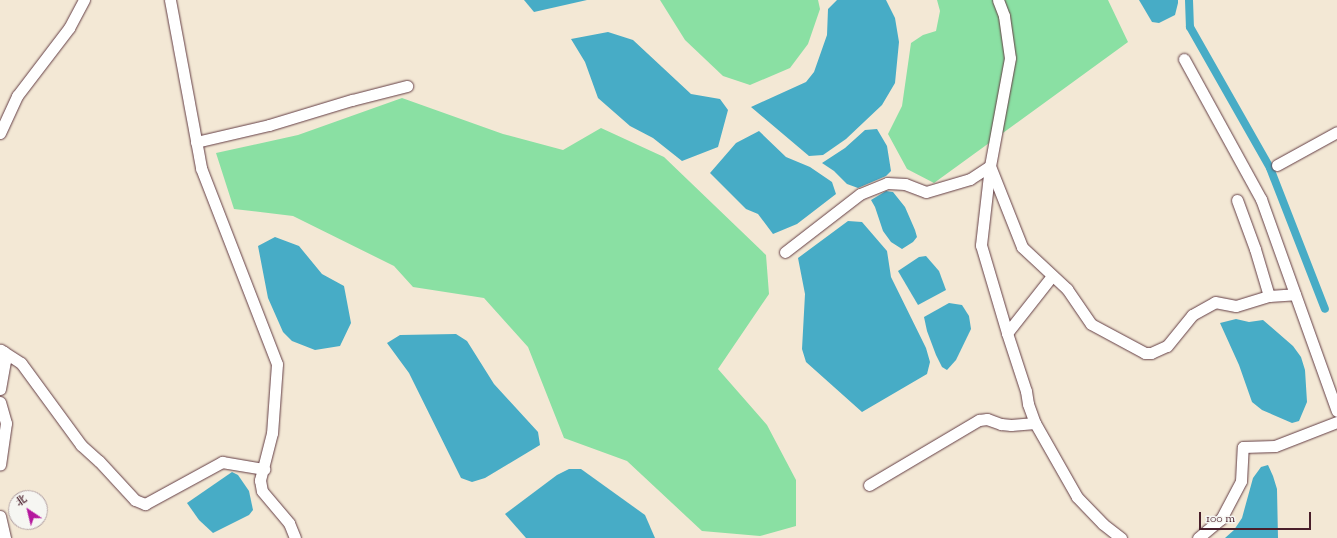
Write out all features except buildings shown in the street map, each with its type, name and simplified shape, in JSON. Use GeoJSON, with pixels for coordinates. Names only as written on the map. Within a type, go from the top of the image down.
{"type":"FeatureCollection","features":[{"type":"Feature","properties":{"kind":"street"},"geometry":{"type":"LineString","coordinates":[[0,133],[17,96],[69,28],[84,0]]}},
{"type":"Feature","properties":{"kind":"street"},"geometry":{"type":"LineString","coordinates":[[170,0],[201,168],[277,364],[272,432],[264,470],[260,480],[262,491],[289,523],[295,538]]}},
{"type":"Feature","properties":{"kind":"street"},"geometry":{"type":"LineString","coordinates":[[998,0],[1004,16],[1010,58],[990,166],[981,246],[1006,333],[1026,391],[1028,404],[1035,423],[1077,497],[1103,524],[1121,538]]}},
{"type":"Feature","properties":{"kind":"street"},"geometry":{"type":"LineString","coordinates":[[1184,59],[1261,199],[1337,411]]}},
{"type":"Feature","properties":{"kind":"street"},"geometry":{"type":"LineString","coordinates":[[196,142],[269,125],[352,100],[407,86]]}},
{"type":"Feature","properties":{"kind":"street"},"geometry":{"type":"LineString","coordinates":[[1277,165],[1337,132]]}},
{"type":"Feature","properties":{"kind":"street"},"geometry":{"type":"LineString","coordinates":[[785,252],[860,194],[887,183],[905,184],[926,192],[970,179],[990,166]]}},
{"type":"Feature","properties":{"kind":"street"},"geometry":{"type":"LineString","coordinates":[[990,166],[1022,247],[1066,289],[1091,324],[1144,352],[1151,353],[1168,346],[1192,315],[1215,302],[1236,306],[1269,296],[1295,294]]}},
{"type":"Feature","properties":{"kind":"street"},"geometry":{"type":"LineString","coordinates":[[1237,200],[1256,249],[1269,296]]}},
{"type":"Feature","properties":{"kind":"street"},"geometry":{"type":"LineString","coordinates":[[1006,333],[1052,276]]}},
{"type":"Feature","properties":{"kind":"street"},"geometry":{"type":"LineString","coordinates":[[2,350],[21,364],[81,445],[99,461],[136,500],[145,504],[222,462],[264,470]]}},
{"type":"Feature","properties":{"kind":"street"},"geometry":{"type":"LineString","coordinates":[[0,389],[5,361],[2,350]]}},
{"type":"Feature","properties":{"kind":"street"},"geometry":{"type":"LineString","coordinates":[[0,402],[6,422],[0,465]]}},
{"type":"Feature","properties":{"kind":"street"},"geometry":{"type":"LineString","coordinates":[[869,485],[979,420],[987,419],[1001,424],[1011,425],[1035,423]]}},
{"type":"Feature","properties":{"kind":"street"},"geometry":{"type":"LineString","coordinates":[[1198,538],[1221,519],[1241,481],[1243,448],[1275,446],[1337,422]]}},
{"type":"Feature","properties":{"kind":"street"},"geometry":{"type":"LineString","coordinates":[[0,516],[5,538]]}},
{"type":"Feature","properties":{"kind":"green space"},"geometry":{"type":"Polygon","coordinates":[[[660,0],[818,0],[820,9],[808,44],[790,68],[750,85],[723,76],[685,40],[660,0]]]}},
{"type":"Feature","properties":{"kind":"green space"},"geometry":{"type":"Polygon","coordinates":[[[937,0],[1108,0],[1128,42],[934,183],[907,169],[888,134],[902,106],[911,43],[923,35],[936,31],[940,11],[937,0]]]}},
{"type":"Feature","properties":{"kind":"green space"},"geometry":{"type":"Polygon","coordinates":[[[402,98],[503,134],[563,150],[601,128],[664,157],[766,255],[769,294],[718,369],[767,425],[796,480],[796,526],[760,536],[702,531],[627,461],[564,438],[528,347],[484,298],[413,287],[394,266],[293,216],[234,209],[216,153],[298,135],[402,98]]]}},
{"type":"Feature","properties":{"kind":"water"},"geometry":{"type":"Polygon","coordinates":[[[524,0],[587,0],[534,12],[524,0]]]}},
{"type":"Feature","properties":{"kind":"water"},"geometry":{"type":"Polygon","coordinates":[[[837,0],[886,0],[895,18],[899,42],[895,83],[882,105],[846,139],[823,155],[809,156],[751,107],[806,82],[814,72],[827,35],[828,9],[837,0]]]}},
{"type":"Feature","properties":{"kind":"water"},"geometry":{"type":"Polygon","coordinates":[[[1139,0],[1178,0],[1178,3],[1175,15],[1159,23],[1152,22],[1139,0]]]}},
{"type":"Feature","properties":{"kind":"water"},"geometry":{"type":"Polygon","coordinates":[[[608,32],[633,40],[691,94],[720,99],[728,110],[718,147],[682,161],[653,138],[630,126],[598,98],[585,62],[571,39],[608,32]]]}},
{"type":"Feature","properties":{"kind":"water"},"geometry":{"type":"Polygon","coordinates":[[[877,129],[887,146],[891,171],[886,176],[858,188],[847,184],[834,171],[822,163],[845,148],[865,130],[877,129]]]}},
{"type":"Feature","properties":{"kind":"water"},"geometry":{"type":"Polygon","coordinates":[[[759,131],[786,157],[810,167],[832,182],[836,194],[797,224],[773,234],[758,214],[746,209],[710,173],[736,143],[759,131]]]}},
{"type":"Feature","properties":{"kind":"water"},"geometry":{"type":"Polygon","coordinates":[[[886,191],[893,192],[905,207],[917,237],[913,242],[902,249],[891,242],[883,231],[875,207],[871,200],[886,191]]]}},
{"type":"Feature","properties":{"kind":"water"},"geometry":{"type":"Polygon","coordinates":[[[848,221],[862,222],[887,251],[891,277],[926,348],[930,362],[927,374],[862,412],[806,362],[802,349],[805,294],[798,258],[848,221]]]}},
{"type":"Feature","properties":{"kind":"water"},"geometry":{"type":"Polygon","coordinates":[[[275,237],[299,246],[322,274],[344,286],[351,323],[340,346],[315,350],[292,341],[283,332],[268,298],[258,246],[275,237]]]}},
{"type":"Feature","properties":{"kind":"water"},"geometry":{"type":"Polygon","coordinates":[[[926,256],[939,271],[946,290],[918,305],[898,271],[919,257],[926,256]]]}},
{"type":"Feature","properties":{"kind":"water"},"geometry":{"type":"Polygon","coordinates":[[[949,303],[962,305],[969,316],[971,329],[956,360],[947,370],[942,367],[936,355],[927,331],[924,317],[949,303]]]}},
{"type":"Feature","properties":{"kind":"water"},"geometry":{"type":"Polygon","coordinates":[[[1236,319],[1249,322],[1263,320],[1293,346],[1301,357],[1305,370],[1307,402],[1299,421],[1292,423],[1262,410],[1252,402],[1239,365],[1220,323],[1236,319]]]}},
{"type":"Feature","properties":{"kind":"water"},"geometry":{"type":"Polygon","coordinates":[[[456,334],[467,341],[494,384],[538,432],[540,445],[485,478],[472,482],[461,478],[409,373],[387,343],[400,335],[456,334]]]}},
{"type":"Feature","properties":{"kind":"water"},"geometry":{"type":"Polygon","coordinates":[[[1268,465],[1277,489],[1278,538],[1225,538],[1234,530],[1242,518],[1253,478],[1261,467],[1268,465]]]}},
{"type":"Feature","properties":{"kind":"water"},"geometry":{"type":"Polygon","coordinates":[[[569,469],[581,469],[645,515],[655,538],[526,538],[505,514],[557,475],[569,469]]]}},
{"type":"Feature","properties":{"kind":"water"},"geometry":{"type":"Polygon","coordinates":[[[232,472],[238,475],[249,491],[253,510],[249,515],[213,533],[199,520],[187,503],[232,472]]]}},
{"type":"Feature","properties":{"kind":"waterway"},"geometry":{"type":"LineString","coordinates":[[1189,0],[1190,27],[1270,168],[1325,309]]}}]}
